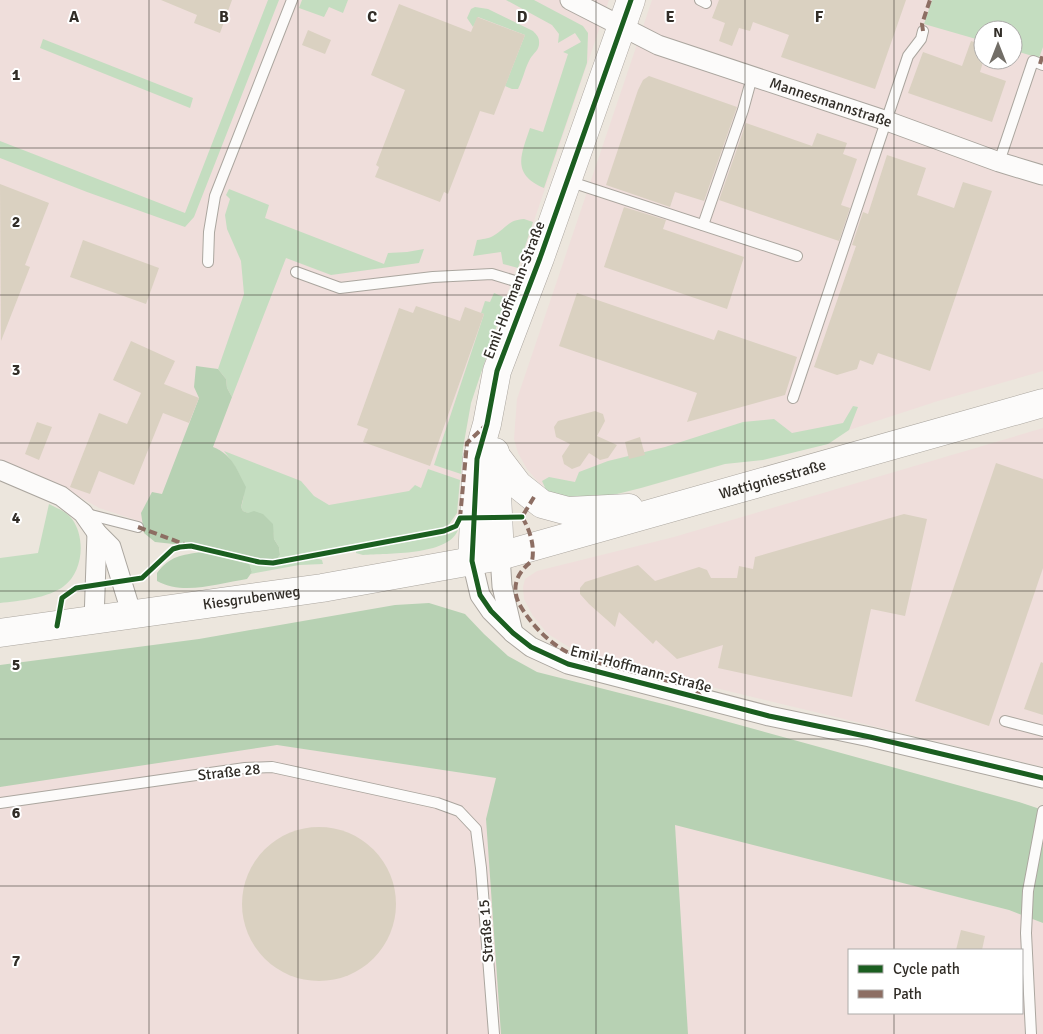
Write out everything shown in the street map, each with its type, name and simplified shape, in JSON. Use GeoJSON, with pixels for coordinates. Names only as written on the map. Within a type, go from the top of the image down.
{"type":"FeatureCollection","features":[{"type":"Feature","properties":{"kind":"main road","name":"Emil-Hoffmann-Straße"},"geometry":{"type":"LineString","coordinates":[[472,561],[477,459],[487,424],[497,371],[567,181],[630,0]]}},
{"type":"Feature","properties":{"kind":"main road","name":"Wattigniesstraße"},"geometry":{"type":"LineString","coordinates":[[500,556],[1043,403]]}},
{"type":"Feature","properties":{"kind":"main road","name":"Emil-Hoffmann-Straße"},"geometry":{"type":"LineString","coordinates":[[487,424],[496,456],[500,556]]}},
{"type":"Feature","properties":{"kind":"main road"},"geometry":{"type":"LineString","coordinates":[[496,456],[518,485],[542,504],[568,510],[617,509],[685,503]]}},
{"type":"Feature","properties":{"kind":"main road","name":"Kiesgrubenweg"},"geometry":{"type":"LineString","coordinates":[[0,633],[322,588],[500,556]]}},
{"type":"Feature","properties":{"kind":"street","name":"Mannesmannstraße"},"geometry":{"type":"LineString","coordinates":[[579,2],[621,27],[658,45],[887,121],[999,162],[1043,175]]}},
{"type":"Feature","properties":{"kind":"street"},"geometry":{"type":"LineString","coordinates":[[0,470],[61,496],[83,513],[97,533],[111,547],[132,615]]}},
{"type":"Feature","properties":{"kind":"street"},"geometry":{"type":"LineString","coordinates":[[94,621],[97,533]]}},
{"type":"Feature","properties":{"kind":"street","name":"Emil-Hoffmann-Straße"},"geometry":{"type":"LineString","coordinates":[[500,556],[502,586],[513,633]]}},
{"type":"Feature","properties":{"kind":"street","name":"Emil-Hoffmann-Straße"},"geometry":{"type":"LineString","coordinates":[[472,561],[480,594],[491,611],[513,633],[531,647],[568,664],[769,716],[870,737],[1043,778]]}},
{"type":"Feature","properties":{"kind":"lane"},"geometry":{"type":"LineString","coordinates":[[208,262],[209,232],[215,196],[292,0]]}},
{"type":"Feature","properties":{"kind":"lane"},"geometry":{"type":"LineString","coordinates":[[793,398],[908,56],[921,39],[923,32]]}},
{"type":"Feature","properties":{"kind":"lane"},"geometry":{"type":"LineString","coordinates":[[999,162],[1033,61],[1043,65]]}},
{"type":"Feature","properties":{"kind":"lane"},"geometry":{"type":"LineString","coordinates":[[703,225],[743,110],[752,77]]}},
{"type":"Feature","properties":{"kind":"lane"},"geometry":{"type":"LineString","coordinates":[[567,181],[797,256]]}},
{"type":"Feature","properties":{"kind":"lane"},"geometry":{"type":"LineString","coordinates":[[296,272],[340,288],[432,277],[492,274],[529,285]]}},
{"type":"Feature","properties":{"kind":"lane"},"geometry":{"type":"LineString","coordinates":[[83,513],[138,527]]}},
{"type":"Feature","properties":{"kind":"lane"},"geometry":{"type":"LineString","coordinates":[[1005,721],[1043,731]]}},
{"type":"Feature","properties":{"kind":"lane","name":"Straße 28"},"geometry":{"type":"LineString","coordinates":[[0,804],[245,768],[272,767],[437,802],[459,811],[476,829]]}},
{"type":"Feature","properties":{"kind":"lane"},"geometry":{"type":"LineString","coordinates":[[1031,1034],[1026,957],[1027,912],[1032,868],[1043,810]]}},
{"type":"Feature","properties":{"kind":"lane","name":"Straße 15"},"geometry":{"type":"LineString","coordinates":[[476,829],[482,868],[494,1034]]}},
{"type":"Feature","properties":{"kind":"shaded area"},"geometry":{"type":"Polygon","coordinates":[[[0,0],[609,0],[471,403],[463,448],[457,513],[447,527],[301,537],[172,528],[142,522],[99,508],[62,487],[0,461],[0,0]]]}},
{"type":"Feature","properties":{"kind":"shaded area"},"geometry":{"type":"Polygon","coordinates":[[[652,0],[1043,0],[1043,371],[938,401],[849,430],[555,491],[539,483],[527,469],[518,453],[514,439],[517,399],[652,0]]]}},
{"type":"Feature","properties":{"kind":"shaded area"},"geometry":{"type":"Polygon","coordinates":[[[1043,428],[1043,767],[691,682],[584,654],[548,634],[533,616],[524,599],[523,587],[525,579],[537,571],[674,537],[1043,428]]]}},
{"type":"Feature","properties":{"kind":"shaded area"},"geometry":{"type":"Polygon","coordinates":[[[278,745],[496,778],[1009,910],[1043,923],[1043,1034],[0,1034],[0,768],[278,745]]]}},
{"type":"Feature","properties":{"kind":"green space"},"geometry":{"type":"Polygon","coordinates":[[[268,0],[279,0],[194,217],[185,227],[0,158],[0,141],[185,213],[268,0]]]}},
{"type":"Feature","properties":{"kind":"green space"},"geometry":{"type":"Polygon","coordinates":[[[302,0],[348,0],[343,13],[329,7],[324,17],[299,8],[302,0]]]}},
{"type":"Feature","properties":{"kind":"green space"},"geometry":{"type":"Polygon","coordinates":[[[506,0],[534,0],[583,26],[588,33],[587,63],[544,188],[527,177],[523,170],[521,163],[524,147],[530,128],[543,132],[568,54],[563,52],[581,42],[575,33],[558,43],[559,34],[552,25],[506,0]]]}},
{"type":"Feature","properties":{"kind":"green space"},"geometry":{"type":"Polygon","coordinates":[[[932,0],[1043,0],[1043,47],[1039,58],[1023,53],[1023,20],[973,20],[973,38],[924,24],[932,0]]]}},
{"type":"Feature","properties":{"kind":"green space"},"geometry":{"type":"Polygon","coordinates":[[[475,7],[488,9],[533,31],[538,37],[539,47],[528,62],[518,89],[505,86],[525,35],[478,17],[473,27],[467,18],[471,9],[475,7]]]}},
{"type":"Feature","properties":{"kind":"green space"},"geometry":{"type":"Polygon","coordinates":[[[43,39],[193,98],[190,108],[40,48],[43,39]]]}},
{"type":"Feature","properties":{"kind":"green space"},"geometry":{"type":"Polygon","coordinates":[[[229,189],[269,205],[265,218],[384,264],[388,253],[424,249],[419,263],[331,275],[286,258],[232,397],[227,388],[226,379],[218,369],[244,294],[241,261],[227,229],[225,215],[230,199],[226,195],[229,189]]]}},
{"type":"Feature","properties":{"kind":"green space"},"geometry":{"type":"Polygon","coordinates":[[[524,219],[533,222],[518,268],[503,264],[501,252],[473,256],[477,240],[491,237],[510,223],[524,219]]]}},
{"type":"Feature","properties":{"kind":"green space"},"geometry":{"type":"Polygon","coordinates":[[[494,293],[506,298],[471,403],[463,448],[461,474],[434,465],[484,314],[481,313],[485,301],[490,302],[494,293]]]}},
{"type":"Feature","properties":{"kind":"green space"},"geometry":{"type":"Polygon","coordinates":[[[196,366],[218,369],[226,379],[227,388],[232,397],[213,447],[220,450],[230,459],[246,487],[241,507],[243,511],[248,513],[254,511],[263,514],[273,524],[274,539],[279,547],[280,555],[276,560],[260,559],[210,548],[155,542],[144,533],[141,513],[152,492],[162,494],[199,398],[194,387],[196,366]]]}},
{"type":"Feature","properties":{"kind":"green space"},"geometry":{"type":"Polygon","coordinates":[[[853,406],[858,407],[849,430],[828,444],[763,460],[725,464],[589,501],[562,499],[547,492],[542,481],[549,477],[575,482],[579,472],[608,461],[665,447],[743,422],[774,419],[792,433],[843,423],[853,406]]]}},
{"type":"Feature","properties":{"kind":"green space"},"geometry":{"type":"Polygon","coordinates":[[[224,451],[301,481],[314,496],[329,505],[409,491],[415,485],[421,488],[428,469],[460,480],[457,513],[447,527],[276,560],[280,555],[279,547],[274,539],[272,524],[243,511],[241,507],[244,491],[243,484],[237,470],[224,451]]]}},
{"type":"Feature","properties":{"kind":"green space"},"geometry":{"type":"Polygon","coordinates":[[[49,504],[67,514],[76,527],[81,545],[79,564],[70,580],[58,590],[34,598],[0,603],[0,558],[38,553],[49,504]]]}},
{"type":"Feature","properties":{"kind":"green space"},"geometry":{"type":"Polygon","coordinates":[[[458,530],[452,538],[442,545],[430,549],[387,554],[363,555],[356,553],[356,551],[449,534],[458,530]]]}},
{"type":"Feature","properties":{"kind":"green space"},"geometry":{"type":"Polygon","coordinates":[[[202,552],[249,563],[252,572],[247,579],[202,587],[179,588],[157,581],[157,573],[171,560],[182,555],[202,552]]]}},
{"type":"Feature","properties":{"kind":"green space"},"geometry":{"type":"Polygon","coordinates":[[[316,558],[322,560],[323,564],[299,565],[250,574],[252,572],[249,563],[266,566],[316,558]]]}},
{"type":"Feature","properties":{"kind":"green space"},"geometry":{"type":"Polygon","coordinates":[[[429,603],[465,614],[508,656],[537,672],[667,705],[1043,810],[1043,923],[1009,910],[675,825],[688,1034],[501,1034],[486,819],[496,778],[277,745],[0,787],[0,665],[199,639],[395,605],[429,603]]]}},
{"type":"Feature","properties":{"kind":"building"},"geometry":{"type":"Polygon","coordinates":[[[161,0],[232,0],[220,33],[194,23],[197,15],[161,0]]]}},
{"type":"Feature","properties":{"kind":"building"},"geometry":{"type":"Polygon","coordinates":[[[719,0],[906,0],[875,89],[781,57],[789,35],[753,22],[750,31],[739,28],[732,46],[719,41],[725,23],[712,18],[719,0]]]}},
{"type":"Feature","properties":{"kind":"building"},"geometry":{"type":"Polygon","coordinates":[[[399,4],[471,32],[477,17],[525,35],[494,115],[480,111],[448,194],[444,192],[440,202],[375,177],[379,167],[376,165],[405,90],[371,75],[399,4]]]}},
{"type":"Feature","properties":{"kind":"building"},"geometry":{"type":"Polygon","coordinates":[[[308,30],[331,40],[325,54],[302,45],[308,30]]]}},
{"type":"Feature","properties":{"kind":"building"},"geometry":{"type":"Polygon","coordinates":[[[971,41],[973,42],[973,70],[981,70],[980,72],[1006,81],[992,122],[908,93],[923,52],[962,66],[971,41]]]}},
{"type":"Feature","properties":{"kind":"building"},"geometry":{"type":"Polygon","coordinates":[[[649,76],[737,107],[704,201],[675,192],[670,207],[606,185],[638,90],[643,80],[649,76]]]}},
{"type":"Feature","properties":{"kind":"building"},"geometry":{"type":"Polygon","coordinates":[[[746,123],[812,146],[817,133],[847,143],[843,154],[857,159],[841,205],[850,208],[839,241],[719,200],[746,123]]]}},
{"type":"Feature","properties":{"kind":"building"},"geometry":{"type":"Polygon","coordinates":[[[887,155],[926,168],[917,195],[954,208],[963,182],[992,191],[930,371],[878,353],[873,365],[860,360],[857,369],[837,375],[814,367],[856,246],[852,245],[863,212],[868,214],[887,155]]]}},
{"type":"Feature","properties":{"kind":"building"},"geometry":{"type":"Polygon","coordinates":[[[0,184],[49,203],[25,265],[30,267],[1,341],[0,184]]]}},
{"type":"Feature","properties":{"kind":"building"},"geometry":{"type":"Polygon","coordinates":[[[624,207],[666,220],[663,229],[744,257],[727,309],[604,267],[624,207]]]}},
{"type":"Feature","properties":{"kind":"building"},"geometry":{"type":"Polygon","coordinates":[[[83,240],[159,268],[146,304],[70,277],[83,240]]]}},
{"type":"Feature","properties":{"kind":"building"},"geometry":{"type":"Polygon","coordinates":[[[577,293],[714,340],[718,330],[797,357],[785,395],[687,422],[697,393],[559,346],[577,293]]]}},
{"type":"Feature","properties":{"kind":"building"},"geometry":{"type":"Polygon","coordinates":[[[416,306],[460,321],[465,307],[484,314],[430,466],[363,442],[368,429],[357,425],[399,308],[413,313],[416,306]]]}},
{"type":"Feature","properties":{"kind":"building"},"geometry":{"type":"Polygon","coordinates":[[[131,341],[175,361],[164,384],[199,398],[189,423],[163,413],[134,485],[99,471],[90,494],[70,487],[99,413],[127,424],[141,393],[113,380],[131,341]]]}},
{"type":"Feature","properties":{"kind":"building"},"geometry":{"type":"Polygon","coordinates":[[[595,411],[603,414],[605,421],[597,436],[617,445],[608,458],[600,460],[589,453],[580,466],[572,469],[564,464],[562,456],[570,444],[556,437],[554,427],[558,421],[595,411]]]}},
{"type":"Feature","properties":{"kind":"building"},"geometry":{"type":"Polygon","coordinates":[[[37,422],[52,427],[39,460],[25,454],[37,422]]]}},
{"type":"Feature","properties":{"kind":"building"},"geometry":{"type":"Polygon","coordinates":[[[640,437],[645,455],[629,459],[625,442],[640,437]]]}},
{"type":"Feature","properties":{"kind":"building"},"geometry":{"type":"Polygon","coordinates":[[[996,463],[1043,479],[1043,568],[989,726],[915,701],[996,463]]]}},
{"type":"Feature","properties":{"kind":"building"},"geometry":{"type":"Polygon","coordinates":[[[904,514],[927,519],[905,616],[871,609],[852,697],[718,668],[723,645],[677,659],[656,640],[653,644],[619,612],[615,627],[580,594],[580,588],[585,582],[638,565],[655,581],[699,567],[707,570],[711,578],[737,578],[739,566],[753,569],[755,557],[904,514]]]}},
{"type":"Feature","properties":{"kind":"building"},"geometry":{"type":"Polygon","coordinates":[[[1041,662],[1043,663],[1043,715],[1024,709],[1041,662]]]}},
{"type":"Feature","properties":{"kind":"building"},"geometry":{"type":"Polygon","coordinates":[[[319,827],[334,828],[348,833],[362,840],[373,850],[383,861],[390,875],[395,889],[395,919],[390,933],[383,947],[373,958],[362,968],[348,975],[334,980],[319,981],[304,980],[290,975],[276,968],[265,958],[255,947],[248,933],[243,919],[242,904],[243,889],[248,875],[255,861],[265,850],[276,840],[290,833],[304,828],[319,827]]]}},
{"type":"Feature","properties":{"kind":"building"},"geometry":{"type":"Polygon","coordinates":[[[961,930],[985,936],[982,949],[956,949],[961,930]]]}},
{"type":"Feature","properties":{"kind":"marked path"},"geometry":{"type":"LineString","coordinates":[[923,31],[922,24],[930,0]]}},
{"type":"Feature","properties":{"kind":"marked path"},"geometry":{"type":"LineString","coordinates":[[1040,64],[1043,54]]}},
{"type":"Feature","properties":{"kind":"marked path"},"geometry":{"type":"LineString","coordinates":[[460,518],[467,443],[485,426]]}},
{"type":"Feature","properties":{"kind":"marked path"},"geometry":{"type":"LineString","coordinates":[[534,497],[522,517],[531,538],[532,561],[522,571],[515,588],[521,607],[535,627],[553,643],[567,652],[585,659],[693,687],[701,697]]}},
{"type":"Feature","properties":{"kind":"marked path"},"geometry":{"type":"LineString","coordinates":[[138,527],[184,544]]}},
{"type":"Feature","properties":{"kind":"cycle path"},"geometry":{"type":"LineString","coordinates":[[631,0],[540,258],[497,371],[487,424],[477,459],[472,561],[480,595],[491,611],[513,633],[531,647],[568,664],[769,716],[870,737],[1043,778]]}},
{"type":"Feature","properties":{"kind":"cycle path"},"geometry":{"type":"LineString","coordinates":[[57,626],[62,598],[76,588],[142,578],[173,549],[180,547],[191,546],[259,562],[273,563],[444,531],[456,526],[460,518],[522,517]]}}]}
